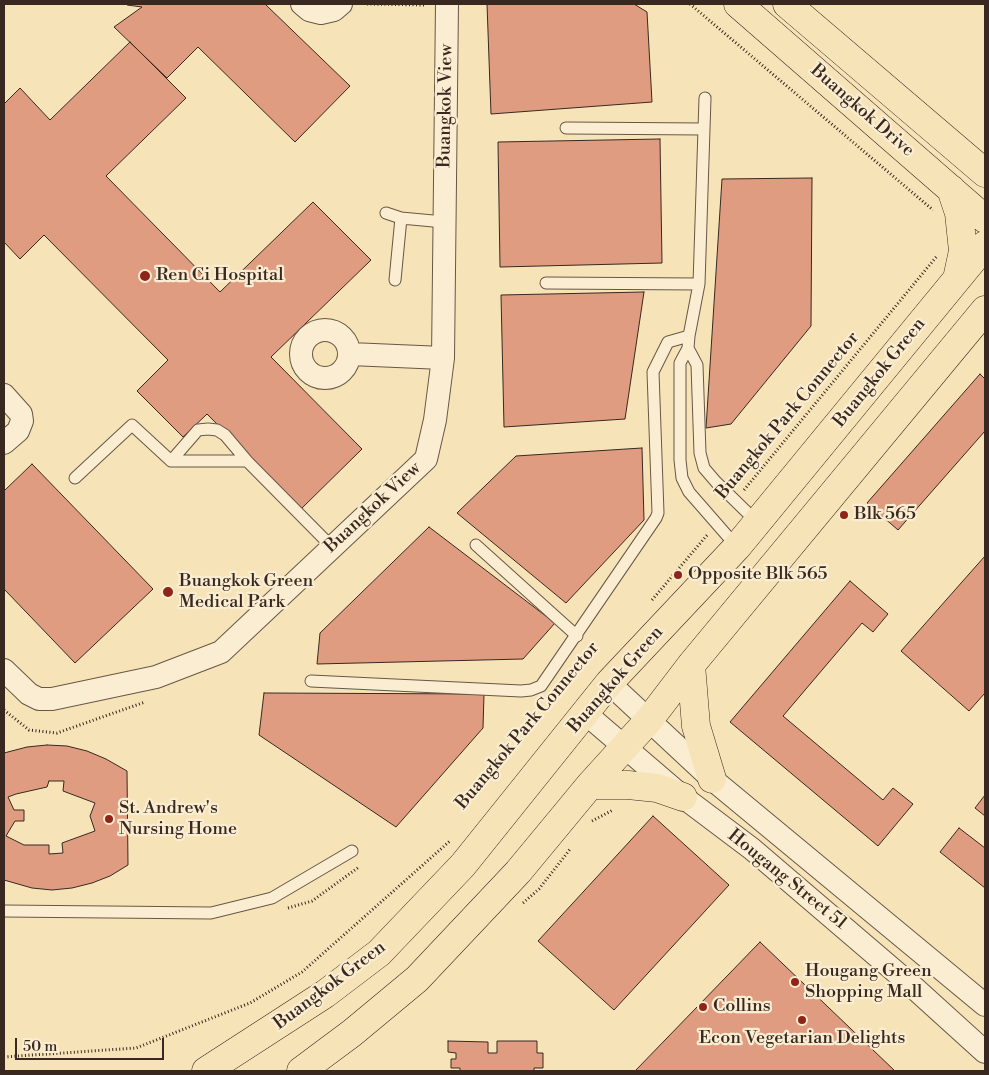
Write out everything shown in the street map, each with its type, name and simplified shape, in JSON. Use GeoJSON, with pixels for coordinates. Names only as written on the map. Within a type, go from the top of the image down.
{"type":"FeatureCollection","features":[{"type":"Feature","properties":{"kind":"main road","name":"Buangkok Drive"},"geometry":{"type":"LineString","coordinates":[[738,4],[952,188],[985,219]]}},
{"type":"Feature","properties":{"kind":"main road","name":"Buangkok Drive"},"geometry":{"type":"LineString","coordinates":[[787,4],[979,164]]}},
{"type":"Feature","properties":{"kind":"main road"},"geometry":{"type":"LineString","coordinates":[[952,188],[959,213],[963,251],[958,279]]}},
{"type":"Feature","properties":{"kind":"main road","name":"Buangkok Green"},"geometry":{"type":"LineString","coordinates":[[206,1071],[325,994],[379,953],[463,865],[609,683],[738,546],[985,245]]}},
{"type":"Feature","properties":{"kind":"main road"},"geometry":{"type":"LineString","coordinates":[[301,1071],[352,1033],[417,979],[518,872],[590,784],[649,720],[691,665],[974,336],[985,310]]}},
{"type":"Feature","properties":{"kind":"main road"},"geometry":{"type":"LineString","coordinates":[[691,665],[696,726],[712,779]]}},
{"type":"Feature","properties":{"kind":"main road"},"geometry":{"type":"LineString","coordinates":[[590,784],[628,784],[656,788],[683,797]]}},
{"type":"Feature","properties":{"kind":"street"},"geometry":{"type":"LineString","coordinates":[[302,4],[308,10],[322,13],[334,10],[341,4]]}},
{"type":"Feature","properties":{"kind":"street","name":"Buangkok View"},"geometry":{"type":"LineString","coordinates":[[4,670],[28,694],[39,700],[52,699],[156,677],[221,652],[426,459],[435,420],[442,358],[444,222],[441,5]]}},
{"type":"Feature","properties":{"kind":"street"},"geometry":{"type":"LineString","coordinates":[[350,354],[442,358]]}},
{"type":"Feature","properties":{"kind":"street"},"geometry":{"type":"LineString","coordinates":[[4,395],[21,414],[22,421],[18,430],[4,443]]}},
{"type":"Feature","properties":{"kind":"street","name":"Hougang Street 51"},"geometry":{"type":"LineString","coordinates":[[609,683],[712,779],[985,1005]]}},
{"type":"Feature","properties":{"kind":"street","name":"Hougang Street 51"},"geometry":{"type":"LineString","coordinates":[[585,713],[683,797],[759,855],[911,985],[985,1052]]}},
{"type":"Feature","properties":{"kind":"lane"},"geometry":{"type":"LineString","coordinates":[[705,98],[699,284],[688,348],[680,363],[680,460],[682,478],[689,492],[738,546]]}},
{"type":"Feature","properties":{"kind":"lane"},"geometry":{"type":"LineString","coordinates":[[566,128],[704,129]]}},
{"type":"Feature","properties":{"kind":"lane"},"geometry":{"type":"LineString","coordinates":[[386,213],[401,218],[444,222]]}},
{"type":"Feature","properties":{"kind":"lane"},"geometry":{"type":"LineString","coordinates":[[396,280],[401,218]]}},
{"type":"Feature","properties":{"kind":"lane"},"geometry":{"type":"LineString","coordinates":[[546,283],[699,284]]}},
{"type":"Feature","properties":{"kind":"lane"},"geometry":{"type":"LineString","coordinates":[[310,681],[521,691],[541,686],[656,518],[658,513],[653,372],[668,342],[689,336]]}},
{"type":"Feature","properties":{"kind":"lane"},"geometry":{"type":"LineString","coordinates":[[688,348],[697,365],[700,453],[704,468],[757,522]]}},
{"type":"Feature","properties":{"kind":"lane"},"geometry":{"type":"LineString","coordinates":[[75,478],[132,425],[171,461],[247,461]]}},
{"type":"Feature","properties":{"kind":"lane"},"geometry":{"type":"LineString","coordinates":[[171,461],[198,430],[208,428],[217,430],[225,435],[247,461],[332,547]]}},
{"type":"Feature","properties":{"kind":"lane"},"geometry":{"type":"LineString","coordinates":[[476,545],[577,636]]}},
{"type":"Feature","properties":{"kind":"lane"},"geometry":{"type":"LineString","coordinates":[[4,911],[211,913],[272,898],[352,852]]}},
{"type":"Feature","properties":{"kind":"path"},"geometry":{"type":"LineString","coordinates":[[367,4],[441,5]]}},
{"type":"Feature","properties":{"kind":"path"},"geometry":{"type":"LineString","coordinates":[[690,4],[938,214]]}},
{"type":"Feature","properties":{"kind":"path","name":"Buangkok Park Connector"},"geometry":{"type":"LineString","coordinates":[[735,501],[943,249]]}},
{"type":"Feature","properties":{"kind":"path","name":"Buangkok Park Connector"},"geometry":{"type":"LineString","coordinates":[[647,606],[717,523]]}},
{"type":"Feature","properties":{"kind":"path"},"geometry":{"type":"LineString","coordinates":[[592,822],[614,809]]}},
{"type":"Feature","properties":{"kind":"path","name":"Buangkok Park Connector"},"geometry":{"type":"LineString","coordinates":[[4,1058],[136,1048],[250,1003],[302,972],[457,833]]}},
{"type":"Feature","properties":{"kind":"path"},"geometry":{"type":"LineString","coordinates":[[520,906],[539,889],[574,844]]}},
{"type":"Feature","properties":{"kind":"building"},"geometry":{"type":"Polygon","coordinates":[[[127,4],[265,4],[350,86],[295,142],[198,47],[167,78],[114,27],[142,7],[127,4]]]}},
{"type":"Feature","properties":{"kind":"building"},"geometry":{"type":"Polygon","coordinates":[[[487,4],[634,4],[647,12],[652,102],[491,114],[487,4]]]}},
{"type":"Feature","properties":{"kind":"building","name":"Ren Ci Hospital"},"geometry":{"type":"Polygon","coordinates":[[[130,42],[186,98],[106,176],[220,292],[313,202],[371,260],[271,357],[362,449],[301,509],[207,414],[183,437],[137,391],[168,360],[44,235],[20,259],[4,242],[4,104],[20,88],[50,120],[130,42]]]}},
{"type":"Feature","properties":{"kind":"building"},"geometry":{"type":"Polygon","coordinates":[[[660,139],[662,263],[500,267],[498,142],[660,139]]]}},
{"type":"Feature","properties":{"kind":"building"},"geometry":{"type":"Polygon","coordinates":[[[812,178],[811,326],[731,424],[706,428],[722,179],[812,178]]]}},
{"type":"Feature","properties":{"kind":"building"},"geometry":{"type":"Polygon","coordinates":[[[644,292],[625,419],[504,427],[501,295],[644,292]]]}},
{"type":"Feature","properties":{"kind":"building"},"geometry":{"type":"Polygon","coordinates":[[[980,374],[985,379],[985,431],[898,530],[867,503],[980,374]]]}},
{"type":"Feature","properties":{"kind":"building"},"geometry":{"type":"Polygon","coordinates":[[[642,448],[644,520],[566,603],[457,513],[516,456],[642,448]]]}},
{"type":"Feature","properties":{"kind":"building"},"geometry":{"type":"Polygon","coordinates":[[[32,464],[153,589],[75,663],[4,589],[4,491],[32,464]]]}},
{"type":"Feature","properties":{"kind":"building"},"geometry":{"type":"Polygon","coordinates":[[[429,527],[555,623],[523,659],[317,664],[320,633],[429,527]]]}},
{"type":"Feature","properties":{"kind":"building"},"geometry":{"type":"Polygon","coordinates":[[[985,556],[985,693],[969,711],[901,651],[985,556]]]}},
{"type":"Feature","properties":{"kind":"building"},"geometry":{"type":"Polygon","coordinates":[[[850,581],[888,614],[873,632],[862,623],[783,716],[883,800],[893,788],[913,804],[878,846],[730,722],[850,581]]]}},
{"type":"Feature","properties":{"kind":"building"},"geometry":{"type":"Polygon","coordinates":[[[264,693],[484,694],[483,728],[396,827],[259,735],[264,693]]]}},
{"type":"Feature","properties":{"kind":"building","name":"St. Andrew's Nursing Home"},"geometry":{"type":"Polygon","coordinates":[[[67,746],[87,751],[127,771],[128,865],[110,876],[72,888],[52,890],[32,888],[4,880],[4,753],[27,747],[67,746]],[[49,781],[47,787],[8,797],[14,810],[24,810],[24,821],[15,821],[6,836],[24,845],[49,845],[49,854],[63,853],[62,843],[95,831],[90,816],[95,803],[63,791],[64,781],[49,781]]]}},
{"type":"Feature","properties":{"kind":"building"},"geometry":{"type":"Polygon","coordinates":[[[985,795],[985,816],[975,808],[985,795]]]}},
{"type":"Feature","properties":{"kind":"building"},"geometry":{"type":"Polygon","coordinates":[[[653,816],[729,885],[614,1010],[538,941],[653,816]]]}},
{"type":"Feature","properties":{"kind":"building"},"geometry":{"type":"Polygon","coordinates":[[[959,828],[985,848],[985,888],[940,852],[959,828]]]}},
{"type":"Feature","properties":{"kind":"building"},"geometry":{"type":"Polygon","coordinates":[[[760,942],[895,1071],[635,1071],[760,942]]]}},
{"type":"Feature","properties":{"kind":"building"},"geometry":{"type":"Polygon","coordinates":[[[448,1041],[488,1042],[488,1053],[497,1053],[497,1041],[537,1041],[537,1053],[543,1053],[543,1068],[534,1068],[534,1071],[460,1071],[460,1068],[451,1068],[451,1059],[456,1059],[456,1053],[448,1052],[448,1041]]]}},
{"type":"Feature","properties":{"kind":"place","name":"Ren Ci Hospital"},"geometry":{"type":"Point","coordinates":[145,276]}},
{"type":"Feature","properties":{"kind":"place","name":"Blk 565"},"geometry":{"type":"Point","coordinates":[844,515]}},
{"type":"Feature","properties":{"kind":"place","name":"Opposite Blk 565"},"geometry":{"type":"Point","coordinates":[678,575]}},
{"type":"Feature","properties":{"kind":"place","name":"Buangkok Green Medical Park"},"geometry":{"type":"Point","coordinates":[168,592]}},
{"type":"Feature","properties":{"kind":"place","name":"St. Andrew's Nursing Home"},"geometry":{"type":"Point","coordinates":[109,819]}},
{"type":"Feature","properties":{"kind":"place","name":"Hougang Green Shopping Mall"},"geometry":{"type":"Point","coordinates":[795,982]}},
{"type":"Feature","properties":{"kind":"place","name":"Collins"},"geometry":{"type":"Point","coordinates":[703,1007]}},
{"type":"Feature","properties":{"kind":"place","name":"Econ Vegetarian Delights"},"geometry":{"type":"Point","coordinates":[802,1020]}}]}
